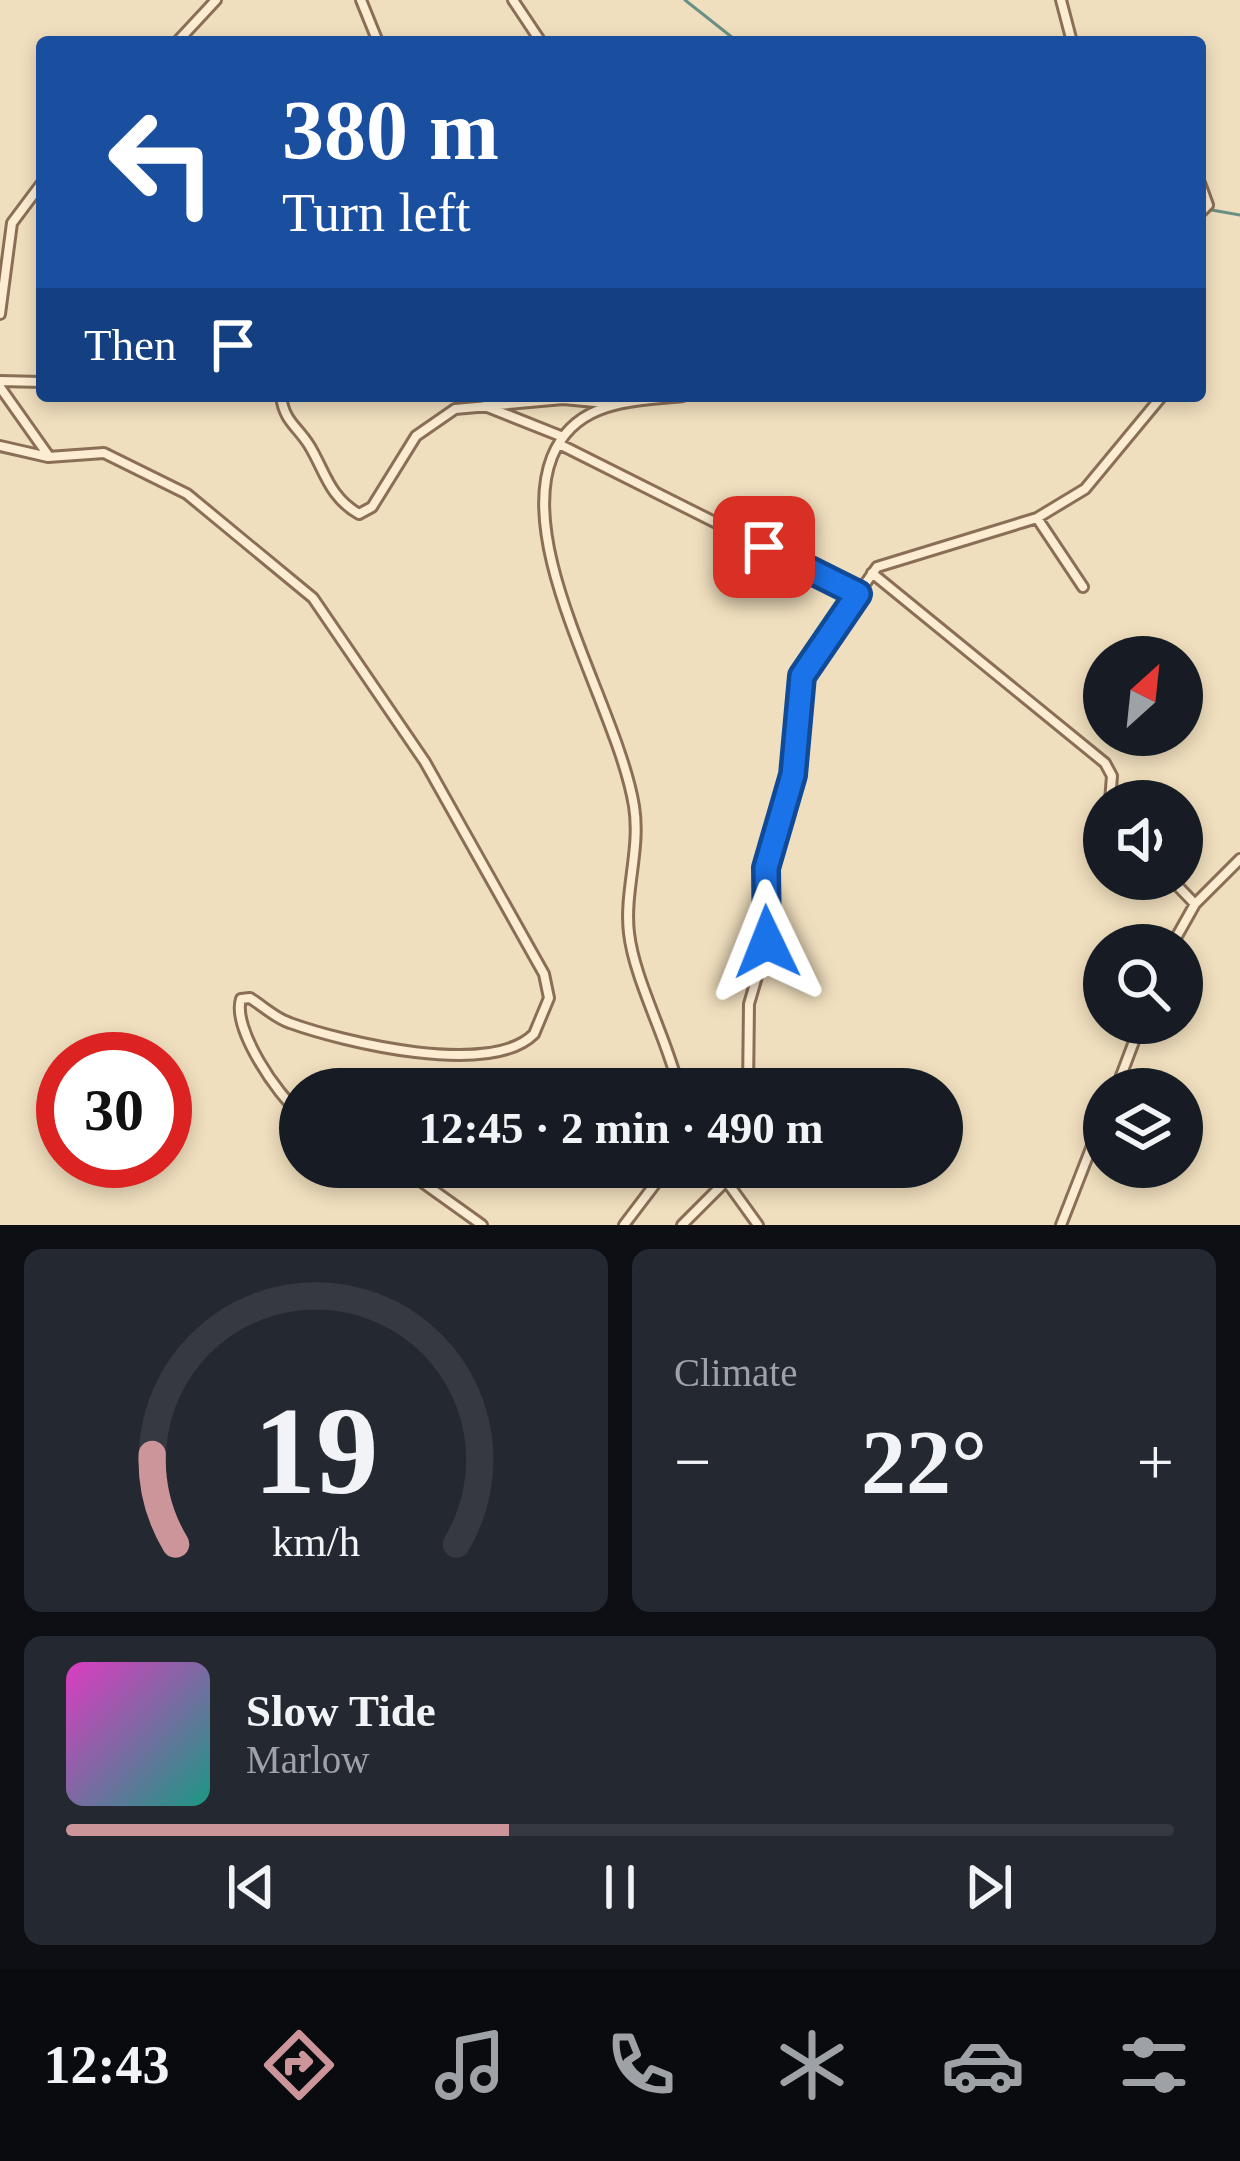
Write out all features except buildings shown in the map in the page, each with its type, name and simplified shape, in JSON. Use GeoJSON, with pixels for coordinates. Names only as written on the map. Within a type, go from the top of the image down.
{"type":"FeatureCollection","features":[{"type":"Feature","properties":{"kind":"street"},"geometry":{"type":"LineString","coordinates":[[182,36],[215,0]]}},
{"type":"Feature","properties":{"kind":"street"},"geometry":{"type":"LineString","coordinates":[[362,0],[376,36]]}},
{"type":"Feature","properties":{"kind":"street"},"geometry":{"type":"LineString","coordinates":[[513,0],[537,36]]}},
{"type":"Feature","properties":{"kind":"street"},"geometry":{"type":"LineString","coordinates":[[1061,0],[1070,36]]}},
{"type":"Feature","properties":{"kind":"street"},"geometry":{"type":"LineString","coordinates":[[0,314],[12,223],[36,191]]}},
{"type":"Feature","properties":{"kind":"street"},"geometry":{"type":"LineString","coordinates":[[0,384],[36,382]]}},
{"type":"Feature","properties":{"kind":"street"},"geometry":{"type":"LineString","coordinates":[[0,384],[48,457]]}},
{"type":"Feature","properties":{"kind":"street"},"geometry":{"type":"LineString","coordinates":[[282,402],[290,427],[309,445],[320,473],[359,514],[372,507],[416,436],[447,412],[492,402]]}},
{"type":"Feature","properties":{"kind":"street"},"geometry":{"type":"LineString","coordinates":[[600,402],[608,404]]}},
{"type":"Feature","properties":{"kind":"street"},"geometry":{"type":"LineString","coordinates":[[626,402],[608,404],[584,416],[561,441],[549,469],[547,496],[555,580],[623,760],[635,821],[628,929],[672,1068]]}},
{"type":"Feature","properties":{"kind":"street"},"geometry":{"type":"LineString","coordinates":[[748,1068],[749,1004],[767,942],[766,868],[793,775],[802,676],[872,573],[889,561],[1037,518],[1085,488],[1157,402]]}},
{"type":"Feature","properties":{"kind":"street"},"geometry":{"type":"LineString","coordinates":[[478,403],[858,594]]}},
{"type":"Feature","properties":{"kind":"street"},"geometry":{"type":"LineString","coordinates":[[0,446],[48,457],[104,453],[187,494],[314,598],[425,762],[544,974],[549,998],[534,1034],[491,1055],[430,1053],[290,1024],[250,998],[241,999],[239,1013],[279,1096]]}},
{"type":"Feature","properties":{"kind":"street"},"geometry":{"type":"LineString","coordinates":[[1037,518],[1083,587]]}},
{"type":"Feature","properties":{"kind":"street"},"geometry":{"type":"LineString","coordinates":[[872,573],[1105,763],[1112,780]]}},
{"type":"Feature","properties":{"kind":"street"},"geometry":{"type":"LineString","coordinates":[[1184,924],[1195,904],[1240,859]]}},
{"type":"Feature","properties":{"kind":"street"},"geometry":{"type":"LineString","coordinates":[[1191,900],[1195,904]]}},
{"type":"Feature","properties":{"kind":"street"},"geometry":{"type":"LineString","coordinates":[[1061,1225],[1083,1169]]}},
{"type":"Feature","properties":{"kind":"street"},"geometry":{"type":"LineString","coordinates":[[430,1188],[482,1225]]}},
{"type":"Feature","properties":{"kind":"street"},"geometry":{"type":"LineString","coordinates":[[624,1225],[652,1188]]}},
{"type":"Feature","properties":{"kind":"street"},"geometry":{"type":"LineString","coordinates":[[682,1225],[721,1188]]}},
{"type":"Feature","properties":{"kind":"street"},"geometry":{"type":"LineString","coordinates":[[731,1188],[758,1225]]}},
{"type":"Feature","properties":{"kind":"waterway"},"geometry":{"type":"LineString","coordinates":[[685,0],[730,36]]}},
{"type":"Feature","properties":{"kind":"waterway"},"geometry":{"type":"LineString","coordinates":[[1206,209],[1240,215]]}},
{"type":"Feature","properties":{"kind":"route"},"geometry":{"type":"LineString","coordinates":[[764,547],[858,594],[802,676],[793,775],[766,868],[767,942]]}}]}
